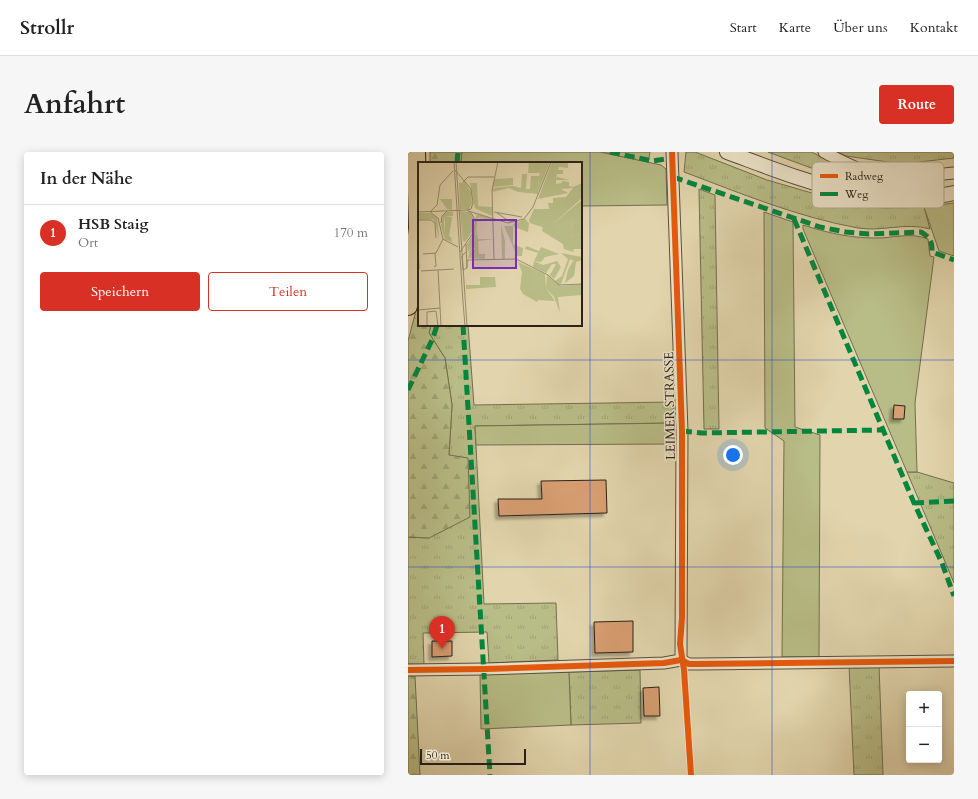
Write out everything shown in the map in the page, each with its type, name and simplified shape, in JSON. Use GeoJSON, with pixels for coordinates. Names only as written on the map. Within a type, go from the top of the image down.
{"type":"FeatureCollection","features":[{"type":"Feature","properties":{"kind":"main road"},"geometry":{"type":"LineString","coordinates":[[408,306],[418,228],[416,152]]}},
{"type":"Feature","properties":{"kind":"street","name":"LEIMER STRASSE"},"geometry":{"type":"LineString","coordinates":[[672,152],[682,431],[681,660]]}},
{"type":"Feature","properties":{"kind":"street"},"geometry":{"type":"LineString","coordinates":[[727,152],[812,183]]}},
{"type":"Feature","properties":{"kind":"street"},"geometry":{"type":"LineString","coordinates":[[824,152],[846,162]]}},
{"type":"Feature","properties":{"kind":"street"},"geometry":{"type":"LineString","coordinates":[[944,174],[954,173]]}},
{"type":"Feature","properties":{"kind":"street"},"geometry":{"type":"LineString","coordinates":[[944,194],[954,193]]}},
{"type":"Feature","properties":{"kind":"street"},"geometry":{"type":"LineString","coordinates":[[408,670],[640,664],[664,663],[681,660],[689,664],[954,661]]}},
{"type":"Feature","properties":{"kind":"green space"},"geometry":{"type":"Polygon","coordinates":[[[430,152],[462,152],[461,162],[430,162],[430,152]]]}},
{"type":"Feature","properties":{"kind":"green space"},"geometry":{"type":"Polygon","coordinates":[[[462,152],[600,152],[661,165],[666,169],[667,205],[582,206],[582,162],[461,162],[462,152]]]}},
{"type":"Feature","properties":{"kind":"green space"},"geometry":{"type":"Polygon","coordinates":[[[600,152],[650,152],[648,163],[600,152]]]}},
{"type":"Feature","properties":{"kind":"green space"},"geometry":{"type":"Polygon","coordinates":[[[686,152],[695,152],[767,180],[812,193],[812,208],[924,208],[930,229],[912,226],[867,229],[813,218],[684,172],[686,152]]]}},
{"type":"Feature","properties":{"kind":"green space"},"geometry":{"type":"Polygon","coordinates":[[[768,152],[812,152],[830,162],[812,162],[812,168],[768,152]]]}},
{"type":"Feature","properties":{"kind":"green space"},"geometry":{"type":"Polygon","coordinates":[[[838,152],[954,152],[954,158],[919,162],[888,162],[846,156],[838,152]]]}},
{"type":"Feature","properties":{"kind":"green space"},"geometry":{"type":"Polygon","coordinates":[[[699,189],[715,195],[719,429],[704,429],[699,189]]]}},
{"type":"Feature","properties":{"kind":"green space"},"geometry":{"type":"Polygon","coordinates":[[[954,203],[954,256],[939,251],[924,208],[944,208],[944,204],[954,203]]]}},
{"type":"Feature","properties":{"kind":"green space"},"geometry":{"type":"Polygon","coordinates":[[[764,212],[793,222],[795,427],[820,435],[819,657],[782,657],[784,441],[765,428],[764,212]]]}},
{"type":"Feature","properties":{"kind":"green space"},"geometry":{"type":"Polygon","coordinates":[[[803,225],[830,233],[848,236],[876,238],[915,236],[928,239],[930,256],[934,257],[915,403],[917,472],[907,472],[803,229],[803,225]]]}},
{"type":"Feature","properties":{"kind":"green space"},"geometry":{"type":"Polygon","coordinates":[[[418,303],[418,326],[431,326],[429,333],[445,358],[452,405],[449,455],[468,458],[470,517],[429,538],[408,537],[408,341],[418,303]]]}},
{"type":"Feature","properties":{"kind":"green space"},"geometry":{"type":"Polygon","coordinates":[[[431,326],[468,326],[474,405],[673,402],[674,423],[475,426],[484,604],[556,603],[558,660],[489,663],[487,632],[423,633],[424,665],[408,664],[408,537],[429,538],[449,455],[452,405],[445,358],[429,333],[431,326]]]}},
{"type":"Feature","properties":{"kind":"green space"},"geometry":{"type":"Polygon","coordinates":[[[674,423],[674,444],[476,445],[475,426],[674,423]]]}},
{"type":"Feature","properties":{"kind":"green space"},"geometry":{"type":"Polygon","coordinates":[[[907,472],[917,472],[954,483],[954,583],[907,472]]]}},
{"type":"Feature","properties":{"kind":"green space"},"geometry":{"type":"Polygon","coordinates":[[[849,665],[879,665],[883,775],[854,775],[849,665]]]}},
{"type":"Feature","properties":{"kind":"green space"},"geometry":{"type":"Polygon","coordinates":[[[640,670],[641,723],[571,725],[569,672],[640,670]]]}},
{"type":"Feature","properties":{"kind":"green space"},"geometry":{"type":"Polygon","coordinates":[[[569,672],[571,725],[481,729],[480,674],[569,672]]]}},
{"type":"Feature","properties":{"kind":"green space"},"geometry":{"type":"Polygon","coordinates":[[[408,676],[415,676],[420,775],[408,775],[408,676]]]}},
{"type":"Feature","properties":{"kind":"building"},"geometry":{"type":"Polygon","coordinates":[[[894,405],[905,406],[904,419],[893,419],[894,405]]]}},
{"type":"Feature","properties":{"kind":"building"},"geometry":{"type":"Polygon","coordinates":[[[606,480],[607,513],[499,516],[498,499],[542,499],[541,481],[606,480]]]}},
{"type":"Feature","properties":{"kind":"building"},"geometry":{"type":"Polygon","coordinates":[[[633,621],[633,652],[595,653],[594,622],[633,621]]]}},
{"type":"Feature","properties":{"kind":"building"},"geometry":{"type":"Polygon","coordinates":[[[432,641],[452,641],[452,656],[432,657],[432,641]]]}},
{"type":"Feature","properties":{"kind":"building"},"geometry":{"type":"Polygon","coordinates":[[[659,687],[660,716],[644,716],[643,688],[659,687]]]}},
{"type":"Feature","properties":{"kind":"marked path"},"geometry":{"type":"LineString","coordinates":[[457,162],[458,152]]}},
{"type":"Feature","properties":{"kind":"marked path"},"geometry":{"type":"LineString","coordinates":[[610,152],[653,161],[672,158]]}},
{"type":"Feature","properties":{"kind":"marked path"},"geometry":{"type":"LineString","coordinates":[[673,177],[820,227],[846,232],[869,234],[921,232],[930,240],[932,252],[954,260]]}},
{"type":"Feature","properties":{"kind":"marked path"},"geometry":{"type":"LineString","coordinates":[[794,219],[914,503],[942,563],[954,596]]}},
{"type":"Feature","properties":{"kind":"marked path"},"geometry":{"type":"LineString","coordinates":[[408,390],[433,338],[437,326]]}},
{"type":"Feature","properties":{"kind":"marked path"},"geometry":{"type":"LineString","coordinates":[[463,326],[490,775]]}},
{"type":"Feature","properties":{"kind":"marked path"},"geometry":{"type":"LineString","coordinates":[[682,431],[702,433],[883,430]]}},
{"type":"Feature","properties":{"kind":"marked path"},"geometry":{"type":"LineString","coordinates":[[914,503],[954,501]]}},
{"type":"Feature","properties":{"kind":"cycle path"},"geometry":{"type":"LineString","coordinates":[[672,152],[682,431],[682,618],[680,644],[684,670],[691,775]]}},
{"type":"Feature","properties":{"kind":"cycle path"},"geometry":{"type":"LineString","coordinates":[[408,670],[664,663],[681,660],[689,664],[954,661]]}},
{"type":"Feature","properties":{"kind":"place","name":"HSB Staig"},"geometry":{"type":"Point","coordinates":[442,649]}}]}
